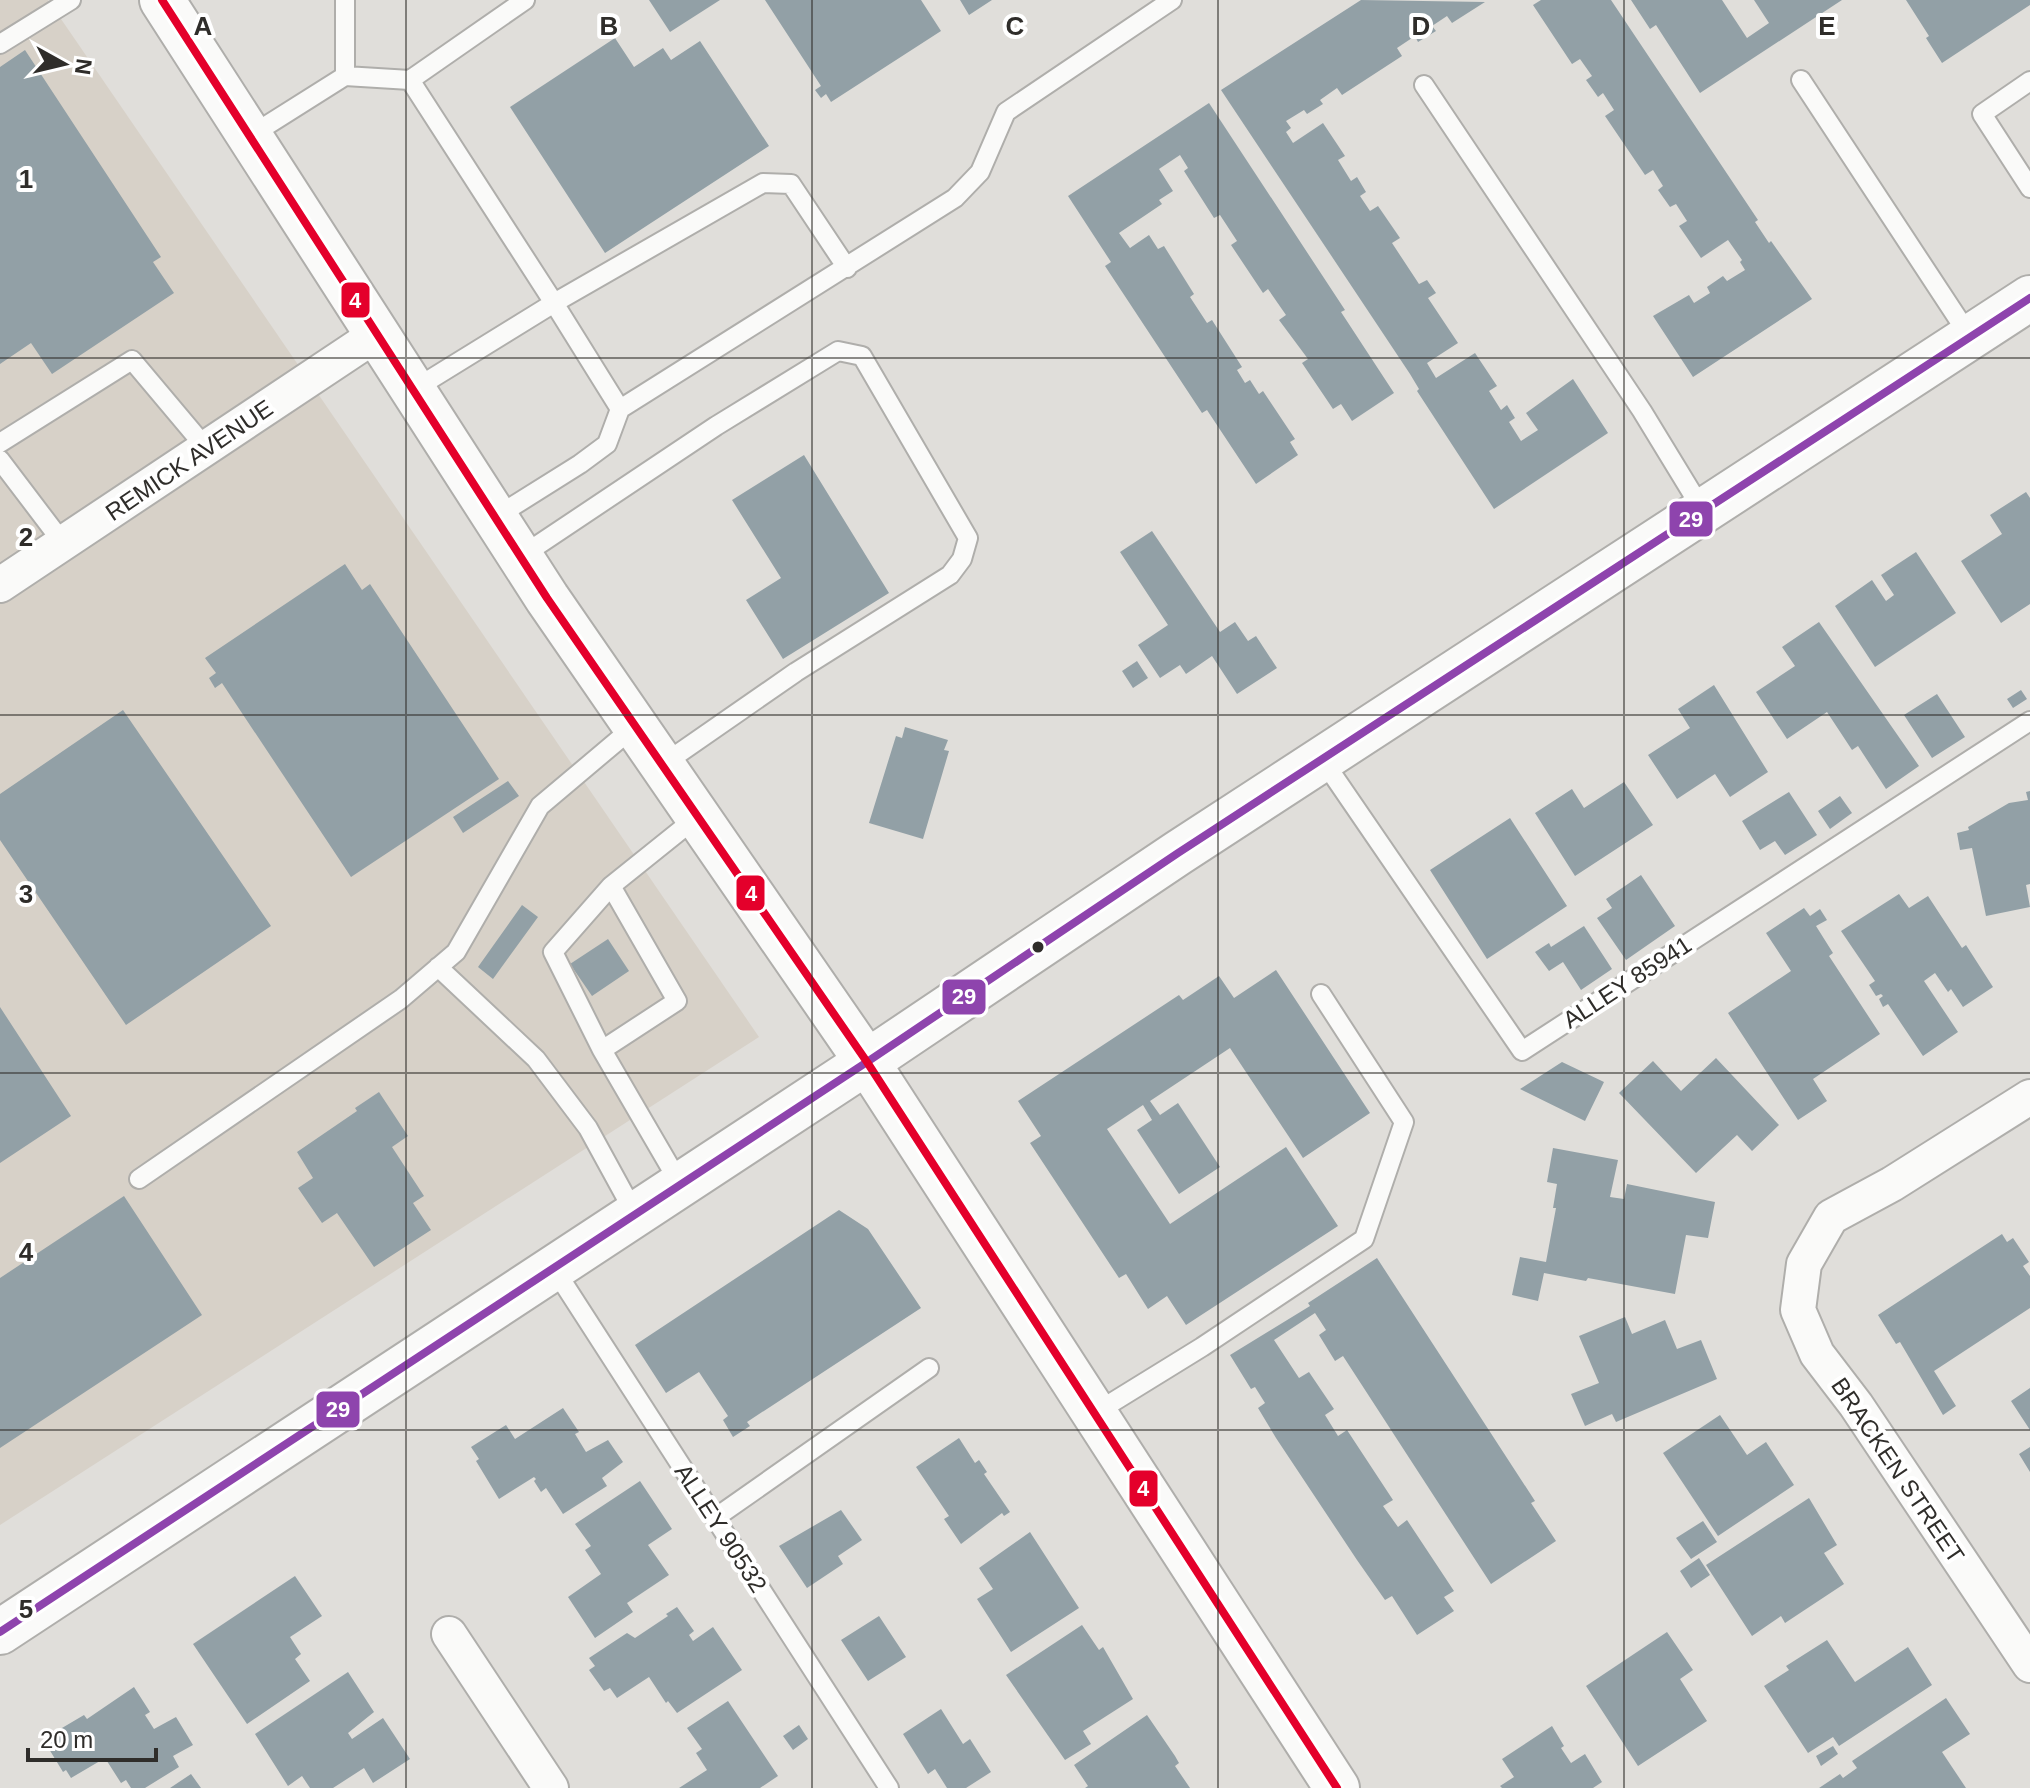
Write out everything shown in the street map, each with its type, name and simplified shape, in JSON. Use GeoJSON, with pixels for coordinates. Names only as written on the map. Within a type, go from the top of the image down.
{"type":"FeatureCollection","features":[{"type":"Feature","properties":{"kind":"main road"},"geometry":{"type":"LineString","coordinates":[[162,0],[494,518],[867,1062],[1337,1788]]}},
{"type":"Feature","properties":{"kind":"main road"},"geometry":{"type":"LineString","coordinates":[[0,1632],[1322,759],[2030,298]]}},
{"type":"Feature","properties":{"kind":"street","name":"REMICK AVENUE"},"geometry":{"type":"LineString","coordinates":[[0,585],[377,334]]}},
{"type":"Feature","properties":{"kind":"street","name":"BRACKEN STREET"},"geometry":{"type":"LineString","coordinates":[[2030,1097],[1892,1184],[1831,1217],[1804,1264],[1798,1310],[1817,1354],[1856,1405],[2030,1665]]}},
{"type":"Feature","properties":{"kind":"street"},"geometry":{"type":"LineString","coordinates":[[449,1634],[551,1788]]}},
{"type":"Feature","properties":{"kind":"lane"},"geometry":{"type":"LineString","coordinates":[[0,44],[71,0]]}},
{"type":"Feature","properties":{"kind":"lane"},"geometry":{"type":"LineString","coordinates":[[345,0],[345,76]]}},
{"type":"Feature","properties":{"kind":"lane"},"geometry":{"type":"LineString","coordinates":[[250,136],[345,76],[410,80],[525,0]]}},
{"type":"Feature","properties":{"kind":"lane"},"geometry":{"type":"LineString","coordinates":[[494,518],[607,444],[620,409],[955,198],[980,172],[1006,112],[1172,0]]}},
{"type":"Feature","properties":{"kind":"lane"},"geometry":{"type":"LineString","coordinates":[[410,80],[620,409]]}},
{"type":"Feature","properties":{"kind":"lane"},"geometry":{"type":"LineString","coordinates":[[1801,80],[1970,337]]}},
{"type":"Feature","properties":{"kind":"lane"},"geometry":{"type":"LineString","coordinates":[[2030,81],[1982,114],[2030,188]]}},
{"type":"Feature","properties":{"kind":"lane"},"geometry":{"type":"LineString","coordinates":[[1424,85],[1633,398],[1703,511]]}},
{"type":"Feature","properties":{"kind":"lane"},"geometry":{"type":"LineString","coordinates":[[413,390],[554,303],[763,183],[791,184],[847,268]]}},
{"type":"Feature","properties":{"kind":"lane"},"geometry":{"type":"LineString","coordinates":[[520,557],[716,426],[838,351],[862,356],[968,538],[962,559],[950,575],[796,672],[662,765]]}},
{"type":"Feature","properties":{"kind":"lane"},"geometry":{"type":"LineString","coordinates":[[0,443],[132,360],[206,448]]}},
{"type":"Feature","properties":{"kind":"lane"},"geometry":{"type":"LineString","coordinates":[[0,460],[63,543]]}},
{"type":"Feature","properties":{"kind":"lane","name":"ALLEY 85941"},"geometry":{"type":"LineString","coordinates":[[1322,759],[1522,1051],[2030,721]]}},
{"type":"Feature","properties":{"kind":"lane"},"geometry":{"type":"LineString","coordinates":[[139,1179],[401,999],[456,952],[540,806],[635,726]]}},
{"type":"Feature","properties":{"kind":"lane"},"geometry":{"type":"LineString","coordinates":[[680,1184],[602,1050],[553,952],[611,886],[697,817]]}},
{"type":"Feature","properties":{"kind":"lane"},"geometry":{"type":"LineString","coordinates":[[602,1050],[677,1001],[611,886]]}},
{"type":"Feature","properties":{"kind":"lane"},"geometry":{"type":"LineString","coordinates":[[438,967],[536,1059],[588,1128],[635,1214]]}},
{"type":"Feature","properties":{"kind":"lane"},"geometry":{"type":"LineString","coordinates":[[1095,1413],[1202,1347],[1364,1239],[1404,1122],[1321,994]]}},
{"type":"Feature","properties":{"kind":"lane","name":"ALLEY 90532"},"geometry":{"type":"LineString","coordinates":[[553,1267],[889,1788]]}},
{"type":"Feature","properties":{"kind":"lane"},"geometry":{"type":"LineString","coordinates":[[715,1518],[929,1368]]}},
{"type":"Feature","properties":{"kind":"shaded area"},"geometry":{"type":"Polygon","coordinates":[[[0,0],[48,0],[759,1037],[0,1525],[0,0]]]}},
{"type":"Feature","properties":{"kind":"building"},"geometry":{"type":"Polygon","coordinates":[[[649,0],[720,0],[670,32],[649,0]]]}},
{"type":"Feature","properties":{"kind":"building"},"geometry":{"type":"Polygon","coordinates":[[[765,0],[921,0],[941,31],[831,102],[826,94],[821,98],[815,90],[821,86],[765,0]]]}},
{"type":"Feature","properties":{"kind":"building"},"geometry":{"type":"Polygon","coordinates":[[[960,0],[992,0],[969,15],[960,0]]]}},
{"type":"Feature","properties":{"kind":"building"},"geometry":{"type":"Polygon","coordinates":[[[1361,0],[1485,2],[1452,23],[1447,16],[1432,26],[1436,31],[1418,42],[1415,36],[1397,48],[1402,56],[1342,95],[1337,88],[1320,100],[1323,104],[1307,114],[1304,110],[1286,121],[1291,128],[1286,132],[1293,143],[1323,123],[1345,156],[1338,160],[1351,181],[1357,177],[1366,192],[1360,196],[1370,211],[1378,206],[1400,238],[1392,243],[1419,284],[1427,280],[1436,293],[1428,298],[1458,343],[1427,363],[1436,378],[1475,353],[1497,386],[1489,391],[1501,410],[1507,405],[1515,418],[1509,422],[1521,441],[1538,430],[1526,413],[1573,379],[1608,433],[1494,509],[1417,391],[1419,389],[1410,374],[1221,90],[1361,0]]]}},
{"type":"Feature","properties":{"kind":"building"},"geometry":{"type":"Polygon","coordinates":[[[1541,0],[1611,0],[1758,220],[1755,222],[1769,243],[1771,241],[1812,299],[1693,377],[1653,316],[1689,295],[1694,303],[1710,293],[1707,287],[1723,276],[1727,281],[1745,270],[1740,262],[1742,260],[1728,240],[1701,258],[1679,226],[1687,221],[1676,204],[1670,207],[1658,190],[1663,186],[1653,170],[1645,175],[1605,116],[1614,110],[1603,93],[1598,97],[1586,80],[1592,76],[1580,59],[1572,64],[1533,5],[1541,0]]]}},
{"type":"Feature","properties":{"kind":"building"},"geometry":{"type":"Polygon","coordinates":[[[1631,0],[1722,0],[1747,38],[1769,23],[1754,0],[1842,0],[1700,93],[1656,25],[1650,29],[1631,0]]]}},
{"type":"Feature","properties":{"kind":"building"},"geometry":{"type":"Polygon","coordinates":[[[1906,0],[2030,0],[2030,5],[1942,63],[1906,0]]]}},
{"type":"Feature","properties":{"kind":"building"},"geometry":{"type":"Polygon","coordinates":[[[615,38],[634,67],[663,48],[671,60],[700,41],[769,146],[605,253],[510,107],[615,38]]]}},
{"type":"Feature","properties":{"kind":"building"},"geometry":{"type":"Polygon","coordinates":[[[25,50],[161,257],[153,262],[174,293],[52,374],[31,343],[0,364],[0,67],[25,50]]]}},
{"type":"Feature","properties":{"kind":"building"},"geometry":{"type":"Polygon","coordinates":[[[1209,103],[1345,310],[1341,312],[1394,393],[1352,421],[1341,404],[1333,409],[1302,363],[1308,359],[1279,320],[1286,315],[1268,289],[1263,293],[1231,245],[1237,241],[1220,215],[1214,218],[1184,171],[1188,168],[1180,155],[1159,169],[1173,191],[1159,200],[1162,204],[1119,233],[1130,248],[1149,235],[1158,249],[1164,246],[1194,294],[1190,297],[1207,323],[1212,320],[1242,367],[1237,370],[1245,383],[1250,380],[1259,394],[1263,391],[1295,439],[1290,442],[1298,455],[1256,484],[1207,410],[1202,413],[1105,266],[1111,262],[1068,196],[1209,103]]]}},
{"type":"Feature","properties":{"kind":"building"},"geometry":{"type":"Polygon","coordinates":[[[804,455],[889,593],[783,659],[746,600],[781,578],[732,500],[804,455]]]}},
{"type":"Feature","properties":{"kind":"building"},"geometry":{"type":"Polygon","coordinates":[[[2026,492],[2030,498],[2030,604],[2001,623],[1961,561],[2002,534],[1990,515],[2026,492]]]}},
{"type":"Feature","properties":{"kind":"building"},"geometry":{"type":"Polygon","coordinates":[[[1152,531],[1220,632],[1235,622],[1248,641],[1256,636],[1277,668],[1237,694],[1212,656],[1186,674],[1180,665],[1160,678],[1138,645],[1168,625],[1120,552],[1152,531]]]}},
{"type":"Feature","properties":{"kind":"building"},"geometry":{"type":"Polygon","coordinates":[[[1916,552],[1956,613],[1875,667],[1835,606],[1872,580],[1886,601],[1894,595],[1881,575],[1916,552]]]}},
{"type":"Feature","properties":{"kind":"building"},"geometry":{"type":"Polygon","coordinates":[[[345,564],[362,590],[370,584],[499,779],[351,877],[222,683],[215,688],[209,678],[216,673],[205,658],[345,564]]]}},
{"type":"Feature","properties":{"kind":"building"},"geometry":{"type":"Polygon","coordinates":[[[1819,622],[1919,766],[1886,789],[1858,746],[1852,750],[1827,712],[1787,739],[1756,692],[1795,666],[1782,647],[1819,622]]]}},
{"type":"Feature","properties":{"kind":"building"},"geometry":{"type":"Polygon","coordinates":[[[1137,661],[1148,678],[1133,688],[1122,671],[1137,661]]]}},
{"type":"Feature","properties":{"kind":"building"},"geometry":{"type":"Polygon","coordinates":[[[1714,685],[1768,772],[1730,797],[1715,774],[1677,799],[1648,755],[1690,728],[1678,709],[1714,685]]]}},
{"type":"Feature","properties":{"kind":"building"},"geometry":{"type":"Polygon","coordinates":[[[2021,690],[2027,699],[2013,708],[2007,699],[2021,690]]]}},
{"type":"Feature","properties":{"kind":"building"},"geometry":{"type":"Polygon","coordinates":[[[1937,694],[1965,737],[1932,758],[1904,715],[1937,694]]]}},
{"type":"Feature","properties":{"kind":"building"},"geometry":{"type":"Polygon","coordinates":[[[123,710],[271,926],[126,1025],[0,840],[0,794],[123,710]]]}},
{"type":"Feature","properties":{"kind":"building"},"geometry":{"type":"Polygon","coordinates":[[[905,727],[948,740],[944,750],[949,751],[923,839],[869,823],[896,736],[902,738],[905,727]]]}},
{"type":"Feature","properties":{"kind":"building"},"geometry":{"type":"Polygon","coordinates":[[[508,781],[519,796],[463,833],[453,817],[508,781]]]}},
{"type":"Feature","properties":{"kind":"building"},"geometry":{"type":"Polygon","coordinates":[[[1624,782],[1653,825],[1575,876],[1535,813],[1572,789],[1584,808],[1624,782]]]}},
{"type":"Feature","properties":{"kind":"building"},"geometry":{"type":"Polygon","coordinates":[[[2030,791],[2030,884],[2026,885],[2030,907],[1986,916],[1972,848],[1960,850],[1957,833],[1969,830],[1968,827],[2009,803],[2028,800],[2026,792],[2030,791]]]}},
{"type":"Feature","properties":{"kind":"building"},"geometry":{"type":"Polygon","coordinates":[[[1789,792],[1817,835],[1785,855],[1775,841],[1760,850],[1742,821],[1789,792]]]}},
{"type":"Feature","properties":{"kind":"building"},"geometry":{"type":"Polygon","coordinates":[[[1840,796],[1852,813],[1830,829],[1818,811],[1840,796]]]}},
{"type":"Feature","properties":{"kind":"building"},"geometry":{"type":"Polygon","coordinates":[[[1510,818],[1567,906],[1487,959],[1430,870],[1510,818]]]}},
{"type":"Feature","properties":{"kind":"building"},"geometry":{"type":"Polygon","coordinates":[[[1641,875],[1675,926],[1626,960],[1597,918],[1612,908],[1606,899],[1641,875]]]}},
{"type":"Feature","properties":{"kind":"building"},"geometry":{"type":"Polygon","coordinates":[[[1899,894],[1909,908],[1928,896],[1962,948],[1966,945],[1993,987],[1963,1007],[1935,973],[1924,981],[1958,1032],[1923,1056],[1888,1004],[1883,1007],[1879,999],[1883,996],[1876,996],[1869,985],[1875,981],[1841,931],[1899,894]]]}},
{"type":"Feature","properties":{"kind":"building"},"geometry":{"type":"Polygon","coordinates":[[[522,905],[538,917],[493,979],[478,967],[522,905]]]}},
{"type":"Feature","properties":{"kind":"building"},"geometry":{"type":"Polygon","coordinates":[[[1804,908],[1810,916],[1820,909],[1827,920],[1816,926],[1833,953],[1829,956],[1880,1034],[1813,1079],[1827,1101],[1798,1120],[1728,1013],[1791,971],[1766,933],[1804,908]]]}},
{"type":"Feature","properties":{"kind":"building"},"geometry":{"type":"Polygon","coordinates":[[[1584,926],[1612,969],[1581,990],[1563,962],[1549,971],[1535,952],[1549,943],[1551,947],[1584,926]]]}},
{"type":"Feature","properties":{"kind":"building"},"geometry":{"type":"Polygon","coordinates":[[[608,939],[629,971],[592,996],[570,964],[608,939]]]}},
{"type":"Feature","properties":{"kind":"building"},"geometry":{"type":"Polygon","coordinates":[[[1276,970],[1370,1113],[1303,1158],[1230,1048],[1150,1101],[1160,1115],[1178,1103],[1220,1167],[1179,1194],[1137,1130],[1152,1120],[1143,1105],[1107,1129],[1170,1224],[1286,1147],[1338,1226],[1186,1325],[1167,1296],[1148,1309],[1126,1274],[1119,1278],[1030,1143],[1041,1136],[1018,1101],[1179,995],[1183,1000],[1219,976],[1234,998],[1276,970]]]}},
{"type":"Feature","properties":{"kind":"building"},"geometry":{"type":"Polygon","coordinates":[[[0,1007],[71,1116],[0,1163],[0,1007]]]}},
{"type":"Feature","properties":{"kind":"building"},"geometry":{"type":"Polygon","coordinates":[[[1716,1058],[1779,1125],[1752,1151],[1737,1135],[1696,1173],[1619,1093],[1653,1061],[1681,1091],[1716,1058]]]}},
{"type":"Feature","properties":{"kind":"building"},"geometry":{"type":"Polygon","coordinates":[[[1562,1062],[1604,1082],[1585,1121],[1520,1089],[1562,1062]]]}},
{"type":"Feature","properties":{"kind":"building"},"geometry":{"type":"Polygon","coordinates":[[[379,1092],[408,1136],[392,1147],[424,1196],[413,1203],[431,1230],[374,1267],[337,1213],[322,1223],[298,1188],[313,1178],[297,1152],[379,1092]]]}},
{"type":"Feature","properties":{"kind":"building"},"geometry":{"type":"Polygon","coordinates":[[[1553,1148],[1618,1160],[1610,1197],[1624,1199],[1627,1184],[1715,1202],[1708,1238],[1686,1235],[1675,1294],[1544,1273],[1538,1301],[1512,1295],[1520,1257],[1546,1262],[1556,1208],[1553,1208],[1557,1184],[1547,1182],[1553,1148]]]}},
{"type":"Feature","properties":{"kind":"building"},"geometry":{"type":"Polygon","coordinates":[[[124,1196],[202,1315],[0,1448],[0,1278],[124,1196]]]}},
{"type":"Feature","properties":{"kind":"building"},"geometry":{"type":"Polygon","coordinates":[[[839,1210],[868,1229],[921,1308],[747,1422],[750,1426],[733,1437],[723,1420],[728,1416],[699,1372],[666,1393],[635,1345],[839,1210]]]}},
{"type":"Feature","properties":{"kind":"building"},"geometry":{"type":"Polygon","coordinates":[[[2002,1234],[2007,1242],[2013,1238],[2029,1262],[2023,1266],[2030,1276],[2030,1308],[1934,1371],[1956,1406],[1943,1415],[1900,1342],[1896,1344],[1878,1315],[2002,1234]]]}},
{"type":"Feature","properties":{"kind":"building"},"geometry":{"type":"Polygon","coordinates":[[[1377,1258],[1535,1501],[1531,1503],[1556,1541],[1491,1584],[1343,1356],[1335,1361],[1319,1335],[1326,1330],[1315,1313],[1274,1340],[1299,1378],[1309,1372],[1334,1409],[1325,1415],[1338,1436],[1347,1430],[1393,1500],[1383,1506],[1398,1527],[1407,1520],[1454,1591],[1444,1597],[1454,1611],[1417,1635],[1392,1596],[1385,1600],[1357,1560],[1276,1438],[1258,1408],[1265,1403],[1255,1387],[1251,1389],[1230,1355],[1310,1306],[1308,1303],[1377,1258]]]}},
{"type":"Feature","properties":{"kind":"building"},"geometry":{"type":"Polygon","coordinates":[[[1625,1317],[1632,1334],[1665,1320],[1677,1349],[1701,1340],[1717,1379],[1616,1422],[1612,1414],[1585,1426],[1571,1394],[1599,1383],[1579,1336],[1625,1317]]]}},
{"type":"Feature","properties":{"kind":"building"},"geometry":{"type":"Polygon","coordinates":[[[2030,1388],[2030,1430],[2011,1401],[2030,1388]]]}},
{"type":"Feature","properties":{"kind":"building"},"geometry":{"type":"Polygon","coordinates":[[[563,1408],[579,1432],[575,1434],[586,1452],[608,1440],[623,1462],[602,1478],[607,1486],[563,1514],[546,1488],[541,1492],[534,1477],[499,1499],[471,1447],[506,1425],[515,1439],[563,1408]]]}},
{"type":"Feature","properties":{"kind":"building"},"geometry":{"type":"Polygon","coordinates":[[[1720,1415],[1747,1455],[1766,1442],[1794,1485],[1718,1536],[1663,1453],[1720,1415]]]}},
{"type":"Feature","properties":{"kind":"building"},"geometry":{"type":"Polygon","coordinates":[[[959,1438],[975,1463],[979,1460],[987,1472],[984,1474],[1010,1512],[1004,1516],[1002,1513],[961,1544],[944,1519],[949,1516],[916,1467],[959,1438]]]}},
{"type":"Feature","properties":{"kind":"building"},"geometry":{"type":"Polygon","coordinates":[[[2030,1447],[2030,1472],[2019,1454],[2030,1447]]]}},
{"type":"Feature","properties":{"kind":"building"},"geometry":{"type":"Polygon","coordinates":[[[640,1481],[672,1529],[648,1545],[669,1575],[627,1603],[633,1612],[595,1638],[568,1597],[601,1574],[585,1550],[591,1546],[575,1524],[640,1481]]]}},
{"type":"Feature","properties":{"kind":"building"},"geometry":{"type":"Polygon","coordinates":[[[1809,1498],[1837,1545],[1824,1553],[1844,1584],[1785,1623],[1781,1616],[1752,1636],[1706,1565],[1809,1498]]]}},
{"type":"Feature","properties":{"kind":"building"},"geometry":{"type":"Polygon","coordinates":[[[841,1510],[862,1540],[838,1556],[843,1564],[807,1588],[779,1546],[841,1510]]]}},
{"type":"Feature","properties":{"kind":"building"},"geometry":{"type":"Polygon","coordinates":[[[1703,1521],[1717,1542],[1691,1559],[1676,1538],[1703,1521]]]}},
{"type":"Feature","properties":{"kind":"building"},"geometry":{"type":"Polygon","coordinates":[[[1030,1532],[1079,1608],[1011,1652],[977,1599],[993,1589],[979,1568],[1030,1532]]]}},
{"type":"Feature","properties":{"kind":"building"},"geometry":{"type":"Polygon","coordinates":[[[1699,1558],[1710,1575],[1691,1588],[1680,1571],[1699,1558]]]}},
{"type":"Feature","properties":{"kind":"building"},"geometry":{"type":"Polygon","coordinates":[[[295,1576],[322,1616],[290,1637],[301,1654],[295,1659],[310,1681],[247,1724],[193,1644],[295,1576]]]}},
{"type":"Feature","properties":{"kind":"building"},"geometry":{"type":"Polygon","coordinates":[[[677,1607],[694,1631],[689,1635],[693,1641],[713,1627],[742,1670],[677,1713],[668,1701],[666,1703],[649,1677],[617,1698],[610,1688],[604,1691],[589,1670],[595,1666],[589,1658],[627,1633],[635,1638],[677,1607]]]}},
{"type":"Feature","properties":{"kind":"building"},"geometry":{"type":"Polygon","coordinates":[[[879,1616],[906,1657],[868,1681],[841,1640],[879,1616]]]}},
{"type":"Feature","properties":{"kind":"building"},"geometry":{"type":"Polygon","coordinates":[[[1082,1625],[1099,1650],[1103,1647],[1133,1699],[1083,1731],[1091,1744],[1065,1760],[1006,1675],[1082,1625]]]}},
{"type":"Feature","properties":{"kind":"building"},"geometry":{"type":"Polygon","coordinates":[[[1667,1632],[1693,1670],[1680,1679],[1707,1721],[1638,1766],[1586,1686],[1667,1632]]]}},
{"type":"Feature","properties":{"kind":"building"},"geometry":{"type":"Polygon","coordinates":[[[1827,1640],[1855,1682],[1908,1647],[1932,1685],[1839,1746],[1833,1737],[1808,1753],[1764,1686],[1789,1670],[1786,1666],[1827,1640]]]}},
{"type":"Feature","properties":{"kind":"building"},"geometry":{"type":"Polygon","coordinates":[[[348,1672],[374,1712],[348,1733],[352,1739],[383,1718],[410,1759],[373,1783],[364,1768],[333,1788],[310,1788],[302,1776],[288,1786],[255,1734],[348,1672]]]}},
{"type":"Feature","properties":{"kind":"building"},"geometry":{"type":"Polygon","coordinates":[[[134,1687],[150,1712],[145,1715],[154,1729],[176,1717],[193,1745],[173,1756],[179,1767],[145,1788],[131,1788],[126,1780],[121,1783],[105,1758],[71,1778],[66,1770],[63,1772],[45,1738],[84,1715],[87,1719],[134,1687]]]}},
{"type":"Feature","properties":{"kind":"building"},"geometry":{"type":"Polygon","coordinates":[[[1946,1698],[1970,1734],[1942,1752],[1966,1788],[1819,1788],[1840,1774],[1843,1778],[1857,1768],[1852,1761],[1946,1698]]]}},
{"type":"Feature","properties":{"kind":"building"},"geometry":{"type":"Polygon","coordinates":[[[728,1701],[778,1776],[760,1788],[679,1788],[707,1770],[696,1753],[702,1749],[687,1728],[728,1701]]]}},
{"type":"Feature","properties":{"kind":"building"},"geometry":{"type":"Polygon","coordinates":[[[941,1709],[963,1744],[970,1739],[991,1772],[966,1788],[947,1788],[935,1769],[928,1774],[903,1734],[941,1709]]]}},
{"type":"Feature","properties":{"kind":"building"},"geometry":{"type":"Polygon","coordinates":[[[1147,1715],[1175,1756],[1179,1763],[1175,1766],[1190,1788],[1085,1788],[1088,1786],[1074,1765],[1147,1715]]]}},
{"type":"Feature","properties":{"kind":"building"},"geometry":{"type":"Polygon","coordinates":[[[799,1725],[808,1739],[793,1750],[783,1736],[799,1725]]]}},
{"type":"Feature","properties":{"kind":"building"},"geometry":{"type":"Polygon","coordinates":[[[1552,1726],[1571,1763],[1585,1754],[1602,1782],[1593,1788],[1502,1788],[1500,1786],[1514,1777],[1502,1759],[1552,1726]]]}},
{"type":"Feature","properties":{"kind":"building"},"geometry":{"type":"Polygon","coordinates":[[[1833,1746],[1838,1754],[1821,1766],[1816,1756],[1833,1746]]]}},
{"type":"Feature","properties":{"kind":"building"},"geometry":{"type":"Polygon","coordinates":[[[191,1774],[201,1788],[170,1788],[191,1774]]]}},
{"type":"Feature","properties":{"kind":"transit line","name":"4"},"geometry":{"type":"LineString","coordinates":[[162,0],[547,598],[867,1062],[1337,1788]]}},
{"type":"Feature","properties":{"kind":"transit line","name":"29"},"geometry":{"type":"LineString","coordinates":[[0,1632],[867,1062],[1178,853],[2030,298]]}}]}
